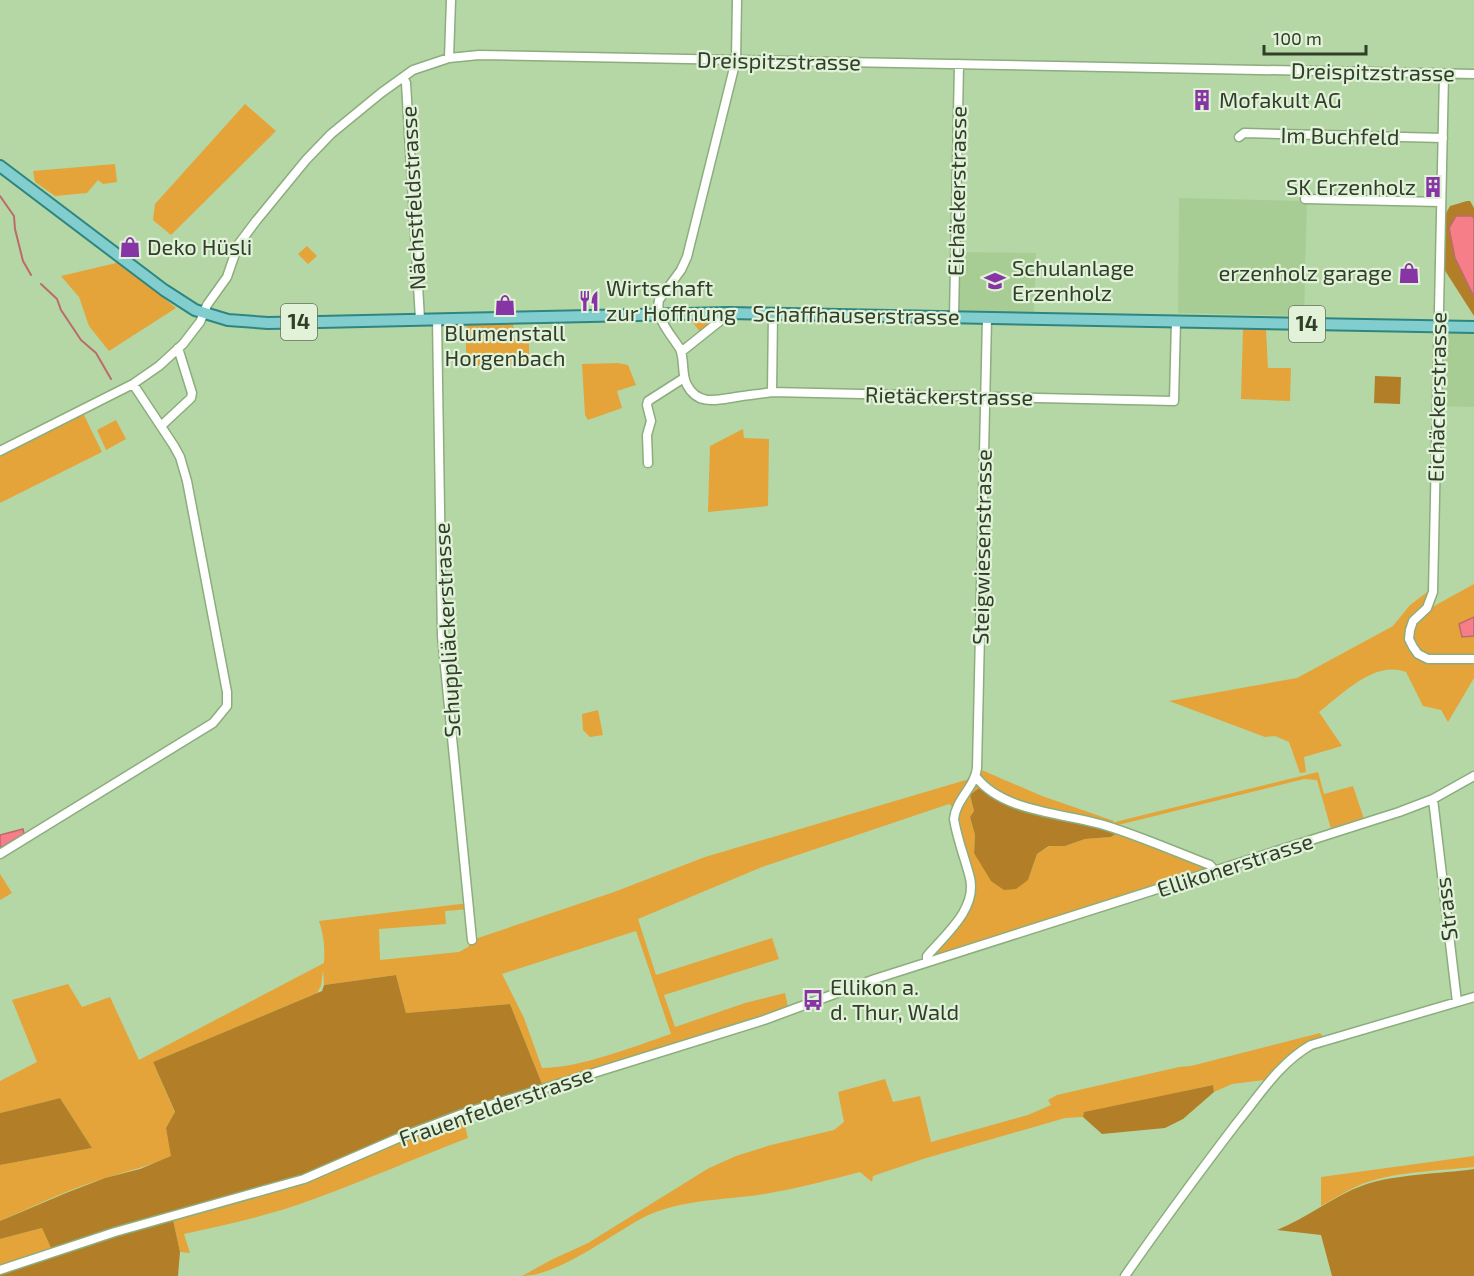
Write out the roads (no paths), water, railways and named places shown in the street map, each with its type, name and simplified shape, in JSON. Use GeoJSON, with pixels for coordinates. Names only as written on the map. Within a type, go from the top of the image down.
{"type":"FeatureCollection","features":[{"type":"Feature","properties":{"kind":"main road","name":"Schaffhauserstrasse"},"geometry":{"type":"LineString","coordinates":[[0,166],[164,290],[204,314],[228,320],[268,323],[773,313],[1474,327]]}},
{"type":"Feature","properties":{"kind":"street"},"geometry":{"type":"LineString","coordinates":[[449,57],[451,0]]}},
{"type":"Feature","properties":{"kind":"street"},"geometry":{"type":"LineString","coordinates":[[648,463],[647,435],[651,421],[648,401],[684,378],[681,352],[663,324],[659,300],[681,270],[687,257],[736,60],[737,0]]}},
{"type":"Feature","properties":{"kind":"street","name":"Dreispitzstrasse"},"geometry":{"type":"LineString","coordinates":[[0,451],[133,384],[159,366],[178,348],[204,314],[207,305],[227,277],[238,245],[280,191],[331,134],[403,77],[424,65],[449,57],[480,55],[1474,74]]}},
{"type":"Feature","properties":{"kind":"street","name":"Eichäckerstrasse"},"geometry":{"type":"LineString","coordinates":[[954,317],[959,64]]}},
{"type":"Feature","properties":{"kind":"street","name":"Eichäckerstrasse"},"geometry":{"type":"LineString","coordinates":[[1444,74],[1433,592],[1427,608],[1413,621],[1409,639],[1418,654],[1428,659],[1474,659]]}},
{"type":"Feature","properties":{"kind":"street","name":"Nächstfeldstrasse"},"geometry":{"type":"LineString","coordinates":[[403,77],[406,83],[420,319]]}},
{"type":"Feature","properties":{"kind":"street","name":"Im Buchfeld"},"geometry":{"type":"LineString","coordinates":[[1239,137],[1244,133],[1443,138]]}},
{"type":"Feature","properties":{"kind":"street"},"geometry":{"type":"LineString","coordinates":[[1305,199],[1441,202]]}},
{"type":"Feature","properties":{"kind":"street"},"geometry":{"type":"LineString","coordinates":[[681,352],[730,313]]}},
{"type":"Feature","properties":{"kind":"street"},"geometry":{"type":"LineString","coordinates":[[772,392],[773,313]]}},
{"type":"Feature","properties":{"kind":"street","name":"Steigwiesenstrasse"},"geometry":{"type":"LineString","coordinates":[[976,777],[987,318]]}},
{"type":"Feature","properties":{"kind":"street","name":"Schuppliäckerstrasse"},"geometry":{"type":"LineString","coordinates":[[437,319],[442,636],[472,940]]}},
{"type":"Feature","properties":{"kind":"street","name":"Rietäckerstrasse"},"geometry":{"type":"LineString","coordinates":[[684,378],[695,396],[706,401],[772,392],[1174,400],[1176,321]]}},
{"type":"Feature","properties":{"kind":"street"},"geometry":{"type":"LineString","coordinates":[[161,426],[191,398],[192,393],[178,348]]}},
{"type":"Feature","properties":{"kind":"street"},"geometry":{"type":"LineString","coordinates":[[0,854],[213,723],[227,706],[227,692],[180,457],[133,384]]}},
{"type":"Feature","properties":{"kind":"street","name":"Ellikonerstrasse"},"geometry":{"type":"LineString","coordinates":[[992,942],[1388,816],[1433,799],[1474,776]]}},
{"type":"Feature","properties":{"kind":"street"},"geometry":{"type":"LineString","coordinates":[[927,962],[927,956],[967,908],[971,896],[971,880],[954,819],[955,809],[976,777],[999,796],[1030,809],[1107,826],[1210,865],[1215,871]]}},
{"type":"Feature","properties":{"kind":"street","name":"Strass"},"geometry":{"type":"LineString","coordinates":[[1433,799],[1457,1002]]}},
{"type":"Feature","properties":{"kind":"street","name":"Frauenfelderstrasse"},"geometry":{"type":"LineString","coordinates":[[0,1270],[115,1232],[304,1179],[429,1126],[764,1020],[845,989],[992,942]]}},
{"type":"Feature","properties":{"kind":"street"},"geometry":{"type":"LineString","coordinates":[[1125,1276],[1189,1186],[1272,1079],[1296,1053],[1311,1045],[1474,997]]}},
{"type":"Feature","properties":{"kind":"waterway"},"geometry":{"type":"LineString","coordinates":[[0,196],[14,216],[23,261],[31,275]]}},
{"type":"Feature","properties":{"kind":"waterway"},"geometry":{"type":"LineString","coordinates":[[41,284],[57,299],[61,310],[81,340],[96,353],[111,379]]}},
{"type":"Feature","properties":{"kind":"place","name":"Mofakult AG"},"geometry":{"type":"Point","coordinates":[1202,100]}},
{"type":"Feature","properties":{"kind":"place","name":"SK Erzenholz"},"geometry":{"type":"Point","coordinates":[1433,187]}},
{"type":"Feature","properties":{"kind":"place","name":"Deko Hüsli"},"geometry":{"type":"Point","coordinates":[130,247]}},
{"type":"Feature","properties":{"kind":"place","name":"erzenholz garage"},"geometry":{"type":"Point","coordinates":[1409,273]}},
{"type":"Feature","properties":{"kind":"place","name":"Schulanlage Erzenholz"},"geometry":{"type":"Point","coordinates":[995,281]}},
{"type":"Feature","properties":{"kind":"place","name":"Wirtschaft zur Hoffnung"},"geometry":{"type":"Point","coordinates":[589,301]}},
{"type":"Feature","properties":{"kind":"place","name":"Blumenstall Horgenbach"},"geometry":{"type":"Point","coordinates":[505,305]}},
{"type":"Feature","properties":{"kind":"place","name":"Ellikon a. d. Thur, Wald"},"geometry":{"type":"Point","coordinates":[813,1000]}}]}
